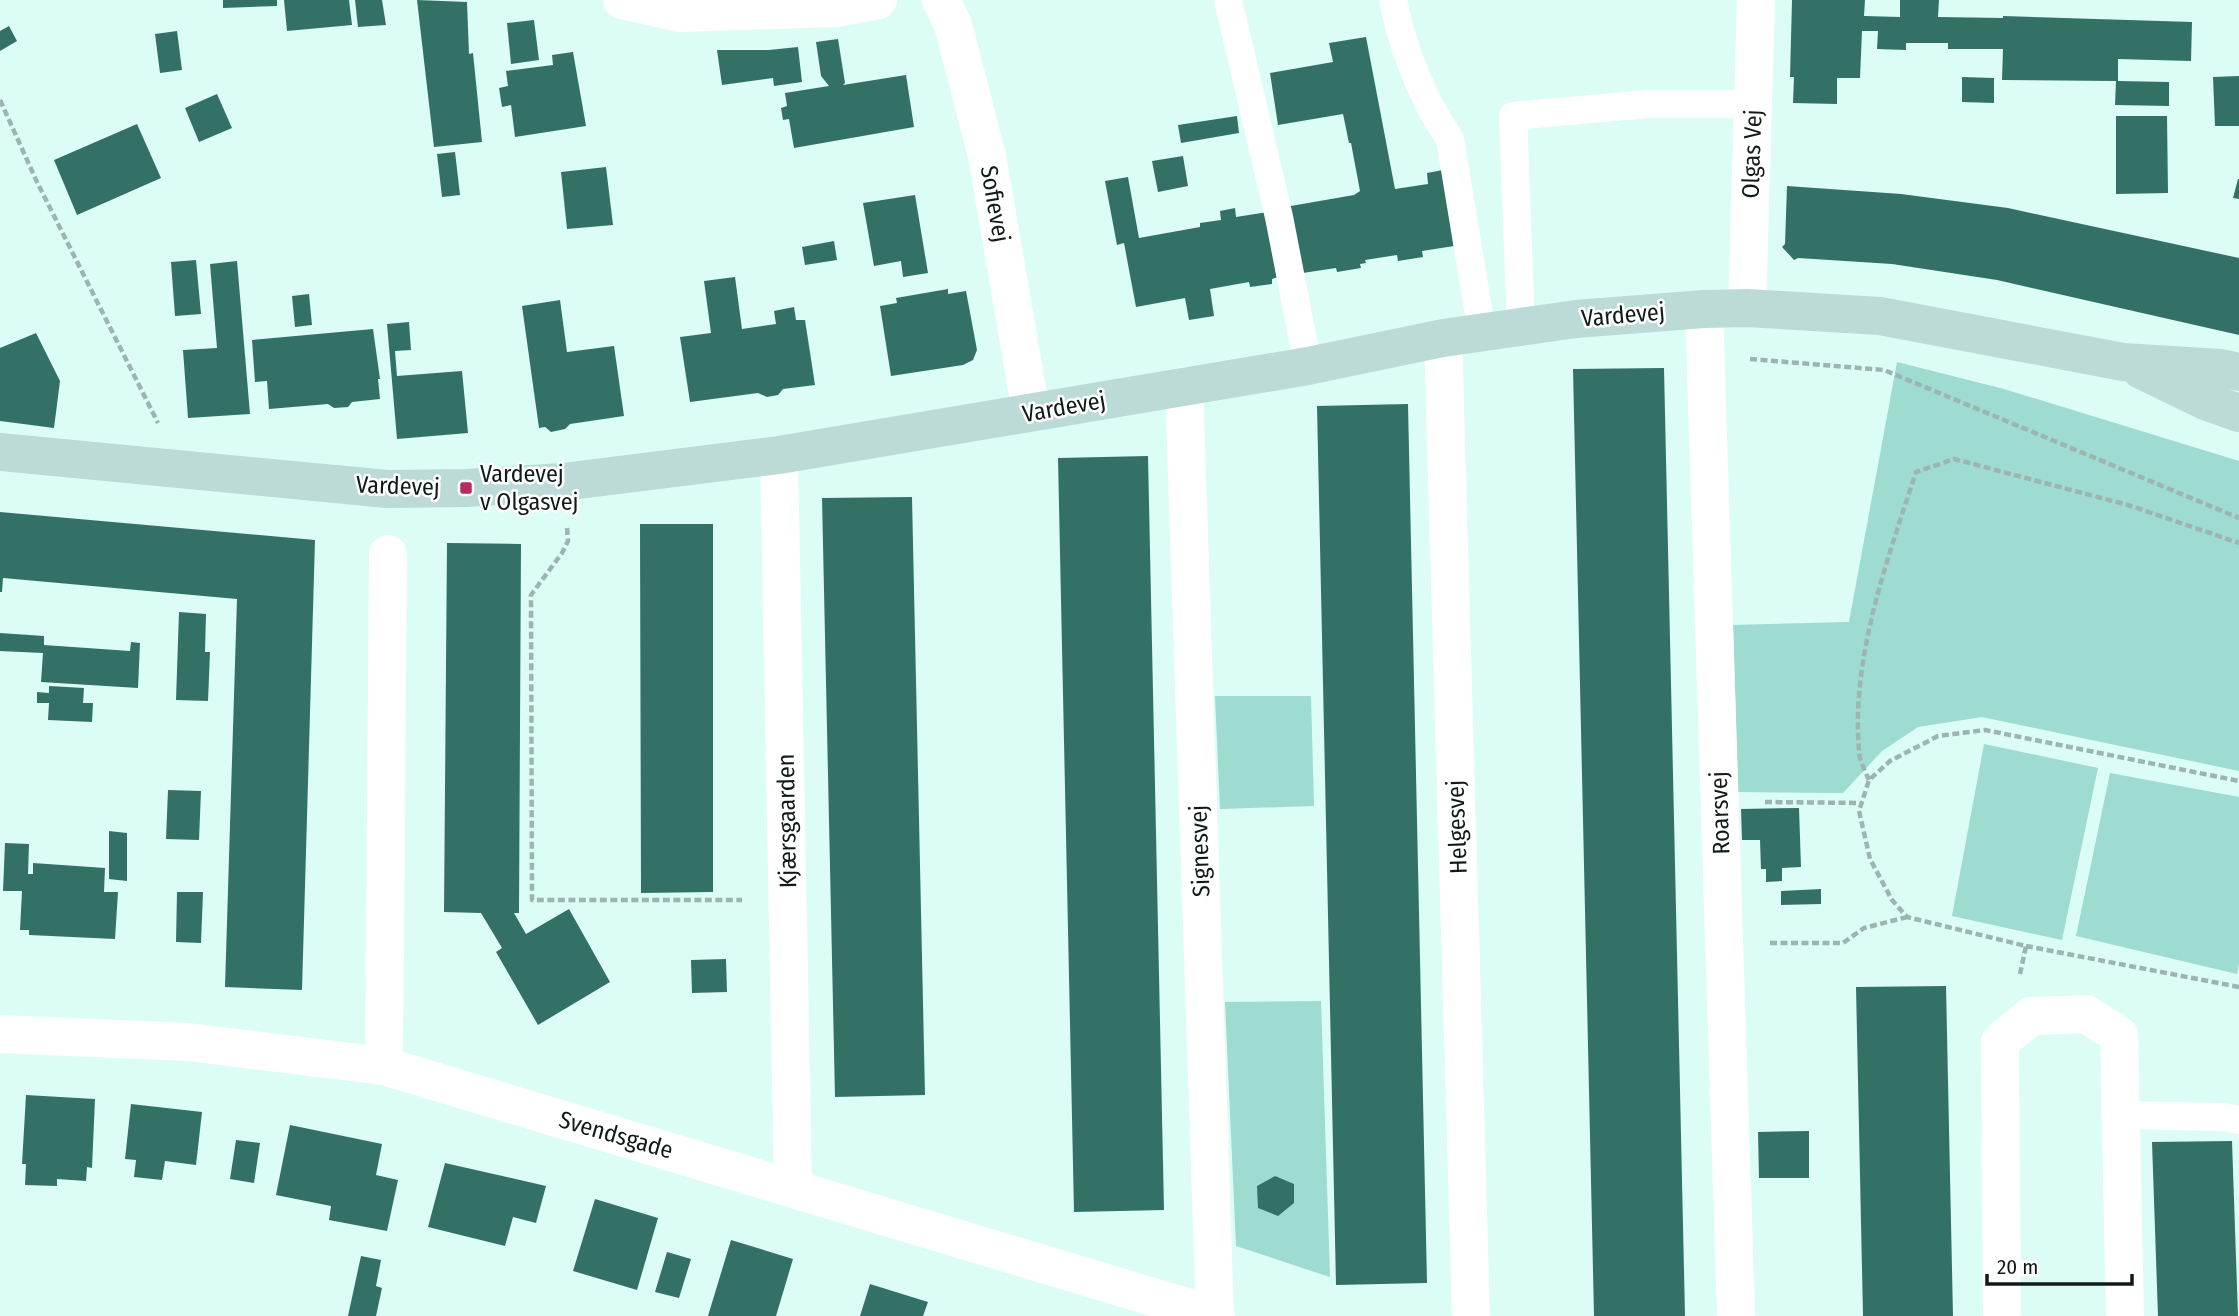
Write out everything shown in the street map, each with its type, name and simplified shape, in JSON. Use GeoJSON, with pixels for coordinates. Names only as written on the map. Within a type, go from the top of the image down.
{"type":"FeatureCollection","features":[{"type":"Feature","properties":{"kind":"street"},"geometry":{"type":"LineString","coordinates":[[622,0],[679,13],[878,0]]}},
{"type":"Feature","properties":{"kind":"street","name":"Sofievej"},"geometry":{"type":"LineString","coordinates":[[941,0],[953,25],[987,156],[1031,412]]}},
{"type":"Feature","properties":{"kind":"street","name":"Olgas Vej"},"geometry":{"type":"LineString","coordinates":[[1747,308],[1756,0]]}},
{"type":"Feature","properties":{"kind":"street","name":"Vardevej"},"geometry":{"type":"LineString","coordinates":[[0,452],[387,489],[466,488],[563,482],[779,455],[1308,366],[1443,338],[1576,319],[1704,309],[1747,308],[1880,316],[2123,362],[2221,368],[2239,372]]}},
{"type":"Feature","properties":{"kind":"street","name":"Roarsvej"},"geometry":{"type":"LineString","coordinates":[[1704,309],[1736,1316]]}},
{"type":"Feature","properties":{"kind":"street","name":"Helgesvej"},"geometry":{"type":"LineString","coordinates":[[1443,338],[1471,1316]]}},
{"type":"Feature","properties":{"kind":"street","name":"Vardevej"},"geometry":{"type":"LineString","coordinates":[[2123,362],[2205,401],[2239,412]]}},
{"type":"Feature","properties":{"kind":"street","name":"Signesvej"},"geometry":{"type":"LineString","coordinates":[[1184,386],[1216,1316]]}},
{"type":"Feature","properties":{"kind":"street","name":"Kjærsgaarden"},"geometry":{"type":"LineString","coordinates":[[779,455],[793,1187]]}},
{"type":"Feature","properties":{"kind":"street"},"geometry":{"type":"LineString","coordinates":[[384,1066],[388,554]]}},
{"type":"Feature","properties":{"kind":"street"},"geometry":{"type":"LineString","coordinates":[[2002,1316],[2000,1042],[2031,1016],[2086,1014],[2119,1035],[2125,1316]]}},
{"type":"Feature","properties":{"kind":"street","name":"Svendsgade"},"geometry":{"type":"LineString","coordinates":[[0,1034],[188,1042],[384,1066],[1216,1316]]}},
{"type":"Feature","properties":{"kind":"lane"},"geometry":{"type":"LineString","coordinates":[[1228,0],[1279,217],[1308,366]]}},
{"type":"Feature","properties":{"kind":"lane"},"geometry":{"type":"LineString","coordinates":[[1393,0],[1399,33],[1437,121],[1450,139],[1482,333]]}},
{"type":"Feature","properties":{"kind":"lane"},"geometry":{"type":"LineString","coordinates":[[1521,327],[1513,116],[1648,104],[1754,104]]}},
{"type":"Feature","properties":{"kind":"lane"},"geometry":{"type":"LineString","coordinates":[[2120,1115],[2224,1116],[2239,1120]]}},
{"type":"Feature","properties":{"kind":"path"},"geometry":{"type":"LineString","coordinates":[[0,100],[37,182],[183,471]]}},
{"type":"Feature","properties":{"kind":"path"},"geometry":{"type":"LineString","coordinates":[[1704,309],[1741,359],[1884,370],[2239,519]]}},
{"type":"Feature","properties":{"kind":"path"},"geometry":{"type":"LineString","coordinates":[[1869,780],[1858,752],[1860,684],[1877,590],[1916,471],[1954,458],[2128,505],[2239,543]]}},
{"type":"Feature","properties":{"kind":"path"},"geometry":{"type":"LineString","coordinates":[[563,482],[568,541],[531,595],[532,900],[789,900]]}},
{"type":"Feature","properties":{"kind":"path"},"geometry":{"type":"LineString","coordinates":[[1907,918],[1892,900],[1870,859],[1859,811],[1869,780],[1890,761],[1938,736],[1985,730],[2239,781]]}},
{"type":"Feature","properties":{"kind":"path"},"geometry":{"type":"LineString","coordinates":[[1720,802],[1862,803]]}},
{"type":"Feature","properties":{"kind":"path"},"geometry":{"type":"LineString","coordinates":[[1800,943],[1843,943],[1864,928],[1907,918],[2026,946],[2239,987]]}},
{"type":"Feature","properties":{"kind":"path"},"geometry":{"type":"LineString","coordinates":[[2026,946],[2017,987],[2031,1016]]}},
{"type":"Feature","properties":{"kind":"green space"},"geometry":{"type":"Polygon","coordinates":[[[1897,362],[2004,389],[2239,461],[2239,771],[1982,717],[1918,727],[1882,751],[1843,793],[1738,792],[1733,625],[1849,622],[1897,362]]]}},
{"type":"Feature","properties":{"kind":"green space"},"geometry":{"type":"Polygon","coordinates":[[[1215,696],[1311,696],[1314,806],[1220,809],[1215,696]]]}},
{"type":"Feature","properties":{"kind":"green space"},"geometry":{"type":"Polygon","coordinates":[[[1984,744],[2098,768],[2062,940],[1952,916],[1984,744]]]}},
{"type":"Feature","properties":{"kind":"green space"},"geometry":{"type":"Polygon","coordinates":[[[2110,773],[2239,797],[2237,974],[2076,936],[2110,773]]]}},
{"type":"Feature","properties":{"kind":"green space"},"geometry":{"type":"Polygon","coordinates":[[[1321,1001],[1330,1277],[1236,1246],[1225,1002],[1321,1001]]]}},
{"type":"Feature","properties":{"kind":"building"},"geometry":{"type":"Polygon","coordinates":[[[223,0],[277,0],[277,6],[223,8],[223,0]]]}},
{"type":"Feature","properties":{"kind":"building"},"geometry":{"type":"Polygon","coordinates":[[[284,0],[349,0],[352,25],[287,31],[284,0]]]}},
{"type":"Feature","properties":{"kind":"building"},"geometry":{"type":"Polygon","coordinates":[[[355,0],[382,0],[386,25],[358,27],[355,0]]]}},
{"type":"Feature","properties":{"kind":"building"},"geometry":{"type":"Polygon","coordinates":[[[417,0],[467,2],[469,54],[473,53],[482,142],[434,147],[417,0]]]}},
{"type":"Feature","properties":{"kind":"building"},"geometry":{"type":"Polygon","coordinates":[[[1792,0],[1865,0],[1864,16],[1900,17],[1900,0],[1939,0],[1938,17],[2003,16],[2192,22],[2191,61],[2118,59],[2118,81],[2169,82],[2169,106],[2115,105],[2116,81],[2002,80],[2003,49],[1948,49],[1948,43],[1906,43],[1906,50],[1877,49],[1878,31],[1862,31],[1860,78],[1837,78],[1837,104],[1793,103],[1794,77],[1790,77],[1792,0]]]}},
{"type":"Feature","properties":{"kind":"building"},"geometry":{"type":"Polygon","coordinates":[[[534,20],[539,60],[511,64],[507,23],[534,20]]]}},
{"type":"Feature","properties":{"kind":"building"},"geometry":{"type":"Polygon","coordinates":[[[9,26],[17,41],[0,51],[0,31],[9,26]]]}},
{"type":"Feature","properties":{"kind":"building"},"geometry":{"type":"Polygon","coordinates":[[[177,31],[182,70],[160,73],[155,34],[177,31]]]}},
{"type":"Feature","properties":{"kind":"building"},"geometry":{"type":"Polygon","coordinates":[[[1366,37],[1395,189],[1428,184],[1427,173],[1443,170],[1454,246],[1422,251],[1423,257],[1398,261],[1397,255],[1365,260],[1366,263],[1360,264],[1361,268],[1337,272],[1336,268],[1296,274],[1285,207],[1354,195],[1360,191],[1343,114],[1278,125],[1270,73],[1333,62],[1329,43],[1366,37]]]}},
{"type":"Feature","properties":{"kind":"building"},"geometry":{"type":"Polygon","coordinates":[[[838,39],[845,83],[843,85],[906,75],[914,127],[794,148],[789,119],[783,120],[781,108],[787,106],[785,93],[829,86],[821,76],[816,42],[838,39]]]}},
{"type":"Feature","properties":{"kind":"building"},"geometry":{"type":"Polygon","coordinates":[[[798,47],[802,82],[774,86],[773,78],[722,85],[717,50],[798,47]]]}},
{"type":"Feature","properties":{"kind":"building"},"geometry":{"type":"Polygon","coordinates":[[[573,52],[586,126],[515,137],[511,105],[502,107],[499,88],[508,86],[506,71],[553,65],[552,55],[573,52]]]}},
{"type":"Feature","properties":{"kind":"building"},"geometry":{"type":"Polygon","coordinates":[[[2239,76],[2239,126],[2215,126],[2213,77],[2239,76]]]}},
{"type":"Feature","properties":{"kind":"building"},"geometry":{"type":"Polygon","coordinates":[[[1962,77],[1994,78],[1994,103],[1962,102],[1962,77]]]}},
{"type":"Feature","properties":{"kind":"building"},"geometry":{"type":"Polygon","coordinates":[[[217,94],[232,128],[199,142],[185,108],[217,94]]]}},
{"type":"Feature","properties":{"kind":"building"},"geometry":{"type":"Polygon","coordinates":[[[1237,116],[1239,133],[1181,143],[1178,125],[1237,116]]]}},
{"type":"Feature","properties":{"kind":"building"},"geometry":{"type":"Polygon","coordinates":[[[2116,116],[2167,116],[2168,193],[2116,194],[2116,116]]]}},
{"type":"Feature","properties":{"kind":"building"},"geometry":{"type":"Polygon","coordinates":[[[137,124],[161,178],[77,215],[54,160],[137,124]]]}},
{"type":"Feature","properties":{"kind":"building"},"geometry":{"type":"Polygon","coordinates":[[[455,152],[460,195],[442,197],[437,154],[455,152]]]}},
{"type":"Feature","properties":{"kind":"building"},"geometry":{"type":"Polygon","coordinates":[[[1183,156],[1188,186],[1158,192],[1152,161],[1183,156]]]}},
{"type":"Feature","properties":{"kind":"building"},"geometry":{"type":"Polygon","coordinates":[[[606,167],[613,225],[567,229],[561,172],[606,167]]]}},
{"type":"Feature","properties":{"kind":"building"},"geometry":{"type":"Polygon","coordinates":[[[1128,177],[1139,238],[1200,227],[1200,223],[1221,220],[1220,211],[1235,208],[1236,217],[1268,212],[1278,277],[1272,279],[1272,284],[1250,287],[1249,282],[1210,289],[1214,316],[1189,320],[1185,298],[1136,307],[1124,243],[1117,245],[1105,181],[1128,177]]]}},
{"type":"Feature","properties":{"kind":"building"},"geometry":{"type":"Polygon","coordinates":[[[2239,179],[2239,199],[2233,198],[2239,179]]]}},
{"type":"Feature","properties":{"kind":"building"},"geometry":{"type":"Polygon","coordinates":[[[1787,186],[1901,194],[2008,208],[2239,258],[2239,335],[1997,280],[1892,264],[1798,258],[1794,260],[1782,247],[1785,244],[1787,186]]]}},
{"type":"Feature","properties":{"kind":"building"},"geometry":{"type":"Polygon","coordinates":[[[915,195],[928,273],[903,277],[901,261],[874,266],[863,203],[915,195]]]}},
{"type":"Feature","properties":{"kind":"building"},"geometry":{"type":"Polygon","coordinates":[[[834,241],[837,260],[805,265],[802,247],[834,241]]]}},
{"type":"Feature","properties":{"kind":"building"},"geometry":{"type":"Polygon","coordinates":[[[196,260],[201,314],[175,316],[171,262],[196,260]]]}},
{"type":"Feature","properties":{"kind":"building"},"geometry":{"type":"Polygon","coordinates":[[[237,261],[250,414],[188,418],[183,350],[217,348],[210,264],[237,261]]]}},
{"type":"Feature","properties":{"kind":"building"},"geometry":{"type":"Polygon","coordinates":[[[735,277],[742,329],[776,324],[774,311],[794,307],[796,320],[805,320],[815,385],[783,389],[778,395],[767,397],[758,393],[690,402],[680,337],[711,333],[704,281],[735,277]]]}},
{"type":"Feature","properties":{"kind":"building"},"geometry":{"type":"Polygon","coordinates":[[[948,289],[948,294],[966,291],[977,350],[973,360],[963,365],[891,376],[880,306],[897,303],[896,298],[948,289]]]}},
{"type":"Feature","properties":{"kind":"building"},"geometry":{"type":"Polygon","coordinates":[[[309,294],[312,325],[295,327],[292,296],[309,294]]]}},
{"type":"Feature","properties":{"kind":"building"},"geometry":{"type":"Polygon","coordinates":[[[560,300],[567,352],[614,346],[624,416],[570,424],[565,429],[551,432],[545,427],[539,428],[522,306],[560,300]]]}},
{"type":"Feature","properties":{"kind":"building"},"geometry":{"type":"Polygon","coordinates":[[[409,322],[411,350],[395,351],[397,376],[462,371],[468,433],[397,439],[387,324],[409,322]]]}},
{"type":"Feature","properties":{"kind":"building"},"geometry":{"type":"Polygon","coordinates":[[[373,329],[380,399],[352,402],[348,407],[334,408],[328,404],[269,409],[267,381],[255,382],[252,340],[373,329]]]}},
{"type":"Feature","properties":{"kind":"building"},"geometry":{"type":"Polygon","coordinates":[[[36,333],[60,381],[54,428],[0,421],[0,348],[36,333]]]}},
{"type":"Feature","properties":{"kind":"building"},"geometry":{"type":"Polygon","coordinates":[[[1664,368],[1685,1316],[1594,1316],[1573,369],[1664,368]]]}},
{"type":"Feature","properties":{"kind":"building"},"geometry":{"type":"Polygon","coordinates":[[[1408,404],[1427,1283],[1336,1285],[1317,406],[1408,404]]]}},
{"type":"Feature","properties":{"kind":"building"},"geometry":{"type":"Polygon","coordinates":[[[1148,456],[1164,1210],[1074,1212],[1058,458],[1148,456]]]}},
{"type":"Feature","properties":{"kind":"building"},"geometry":{"type":"Polygon","coordinates":[[[912,497],[925,1095],[835,1097],[822,498],[912,497]]]}},
{"type":"Feature","properties":{"kind":"building"},"geometry":{"type":"Polygon","coordinates":[[[0,512],[315,540],[302,990],[225,987],[237,599],[3,578],[0,592],[0,512]]]}},
{"type":"Feature","properties":{"kind":"building"},"geometry":{"type":"Polygon","coordinates":[[[640,524],[713,524],[713,892],[641,893],[640,524]]]}},
{"type":"Feature","properties":{"kind":"building"},"geometry":{"type":"Polygon","coordinates":[[[447,543],[521,544],[519,913],[514,913],[526,934],[569,909],[610,982],[538,1025],[496,952],[502,948],[481,913],[444,912],[447,543]]]}},
{"type":"Feature","properties":{"kind":"building"},"geometry":{"type":"Polygon","coordinates":[[[179,612],[206,614],[205,652],[210,652],[208,701],[176,700],[179,612]]]}},
{"type":"Feature","properties":{"kind":"building"},"geometry":{"type":"Polygon","coordinates":[[[0,633],[44,636],[44,645],[130,651],[131,642],[140,643],[138,688],[41,682],[43,653],[0,651],[0,633]]]}},
{"type":"Feature","properties":{"kind":"building"},"geometry":{"type":"Polygon","coordinates":[[[49,686],[84,688],[83,703],[93,703],[92,722],[48,720],[49,703],[37,703],[37,692],[49,693],[49,686]]]}},
{"type":"Feature","properties":{"kind":"building"},"geometry":{"type":"Polygon","coordinates":[[[168,790],[201,791],[199,840],[166,839],[168,790]]]}},
{"type":"Feature","properties":{"kind":"building"},"geometry":{"type":"Polygon","coordinates":[[[1799,808],[1801,867],[1782,868],[1782,881],[1766,882],[1766,869],[1761,869],[1760,840],[1742,840],[1741,809],[1799,808]]]}},
{"type":"Feature","properties":{"kind":"building"},"geometry":{"type":"Polygon","coordinates":[[[109,831],[127,833],[127,881],[109,879],[109,831]]]}},
{"type":"Feature","properties":{"kind":"building"},"geometry":{"type":"Polygon","coordinates":[[[5,843],[29,844],[28,874],[33,874],[33,863],[105,868],[104,892],[118,892],[115,939],[29,935],[29,930],[20,930],[22,891],[3,891],[5,843]]]}},
{"type":"Feature","properties":{"kind":"building"},"geometry":{"type":"Polygon","coordinates":[[[1821,889],[1821,904],[1781,905],[1781,891],[1821,889]]]}},
{"type":"Feature","properties":{"kind":"building"},"geometry":{"type":"Polygon","coordinates":[[[177,892],[203,892],[201,943],[176,942],[177,892]]]}},
{"type":"Feature","properties":{"kind":"building"},"geometry":{"type":"Polygon","coordinates":[[[726,959],[727,992],[692,993],[691,960],[726,959]]]}},
{"type":"Feature","properties":{"kind":"building"},"geometry":{"type":"Polygon","coordinates":[[[1946,986],[1953,1316],[1863,1316],[1856,987],[1946,986]]]}},
{"type":"Feature","properties":{"kind":"building"},"geometry":{"type":"Polygon","coordinates":[[[26,1095],[95,1099],[92,1168],[87,1167],[86,1181],[57,1179],[57,1186],[25,1185],[26,1164],[22,1164],[26,1095]]]}},
{"type":"Feature","properties":{"kind":"building"},"geometry":{"type":"Polygon","coordinates":[[[131,1104],[202,1112],[196,1165],[165,1161],[162,1180],[134,1177],[136,1160],[125,1159],[131,1104]]]}},
{"type":"Feature","properties":{"kind":"building"},"geometry":{"type":"Polygon","coordinates":[[[290,1125],[382,1144],[376,1175],[398,1180],[387,1231],[329,1220],[331,1206],[276,1195],[290,1125]]]}},
{"type":"Feature","properties":{"kind":"building"},"geometry":{"type":"Polygon","coordinates":[[[1809,1131],[1809,1178],[1759,1178],[1758,1132],[1809,1131]]]}},
{"type":"Feature","properties":{"kind":"building"},"geometry":{"type":"Polygon","coordinates":[[[236,1140],[260,1143],[254,1183],[230,1179],[236,1140]]]}},
{"type":"Feature","properties":{"kind":"building"},"geometry":{"type":"Polygon","coordinates":[[[2232,1141],[2238,1316],[2158,1316],[2152,1142],[2232,1141]]]}},
{"type":"Feature","properties":{"kind":"building"},"geometry":{"type":"Polygon","coordinates":[[[445,1163],[546,1186],[536,1223],[513,1217],[505,1246],[428,1227],[445,1163]]]}},
{"type":"Feature","properties":{"kind":"building"},"geometry":{"type":"Polygon","coordinates":[[[1275,1176],[1294,1184],[1294,1203],[1278,1216],[1258,1208],[1257,1186],[1275,1176]]]}},
{"type":"Feature","properties":{"kind":"building"},"geometry":{"type":"Polygon","coordinates":[[[595,1199],[658,1218],[637,1290],[573,1271],[595,1199]]]}},
{"type":"Feature","properties":{"kind":"building"},"geometry":{"type":"Polygon","coordinates":[[[731,1240],[793,1259],[776,1316],[708,1316],[731,1240]]]}},
{"type":"Feature","properties":{"kind":"building"},"geometry":{"type":"Polygon","coordinates":[[[667,1252],[691,1259],[679,1298],[655,1292],[667,1252]]]}},
{"type":"Feature","properties":{"kind":"building"},"geometry":{"type":"Polygon","coordinates":[[[361,1256],[381,1260],[376,1286],[382,1288],[376,1316],[348,1316],[361,1256]]]}},
{"type":"Feature","properties":{"kind":"building"},"geometry":{"type":"Polygon","coordinates":[[[870,1284],[928,1302],[923,1316],[860,1316],[870,1284]]]}},
{"type":"Feature","properties":{"kind":"place","name":"Vardevej v Olgasvej"},"geometry":{"type":"Point","coordinates":[466,488]}}]}
